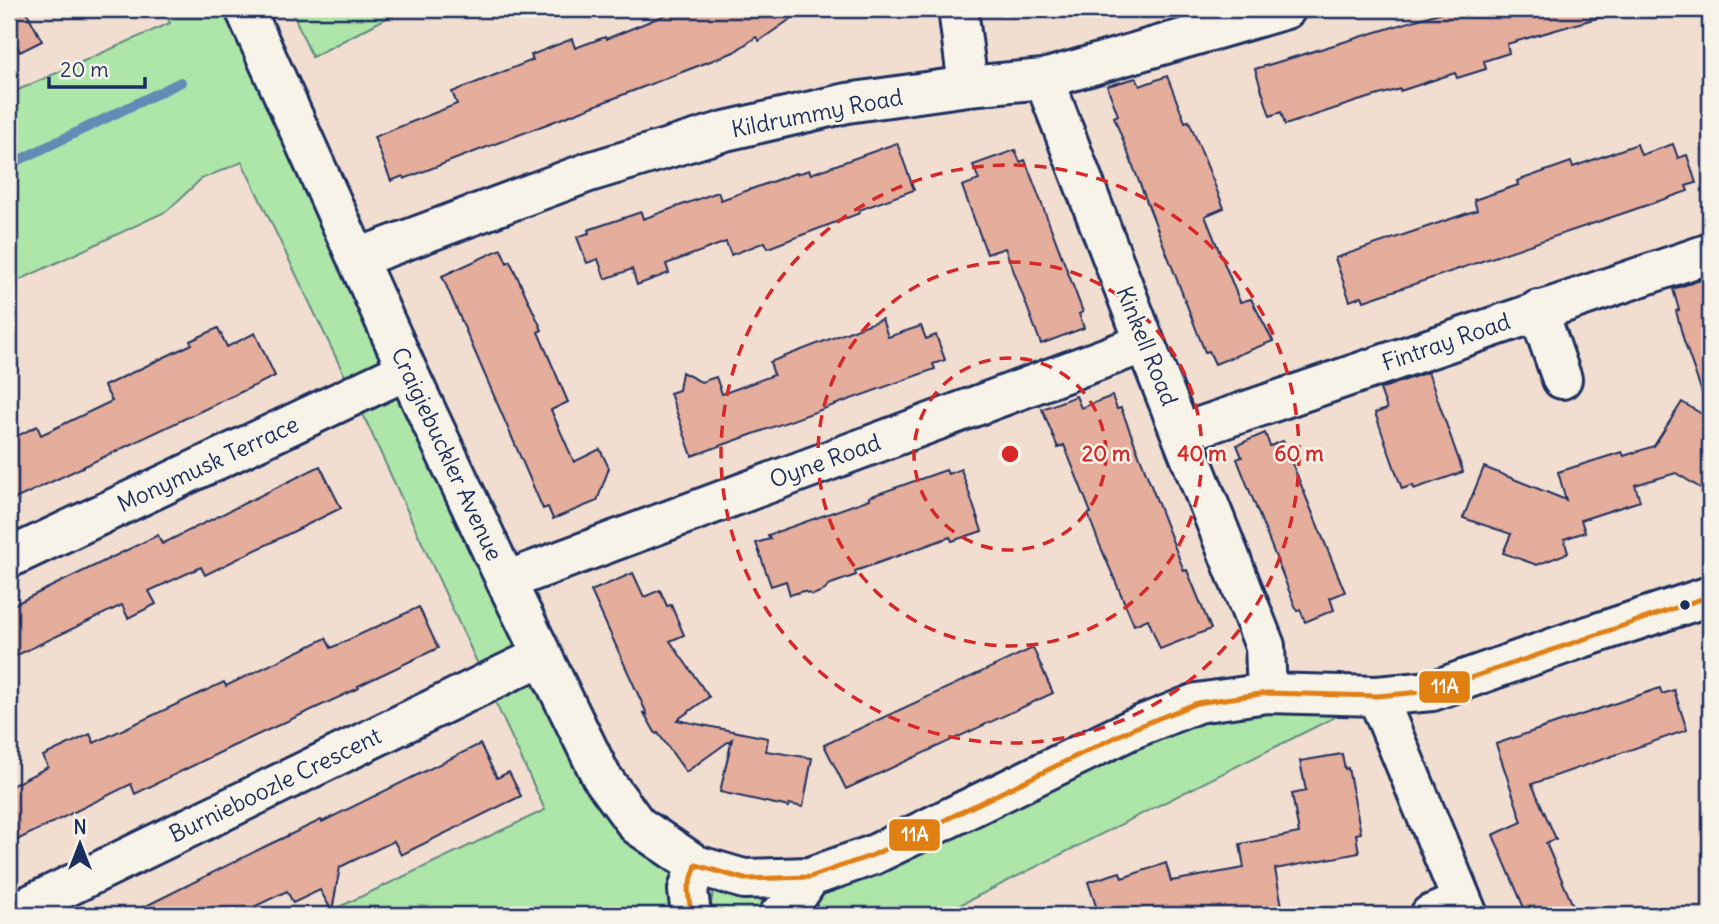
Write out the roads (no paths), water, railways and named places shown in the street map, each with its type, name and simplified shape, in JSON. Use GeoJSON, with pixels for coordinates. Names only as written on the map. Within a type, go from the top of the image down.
{"type":"FeatureCollection","features":[{"type":"Feature","properties":{"kind":"street","name":"Craigiebuckler Avenue"},"geometry":{"type":"LineString","coordinates":[[246,9],[407,370],[601,776],[636,825],[696,865],[744,879],[810,877],[873,855],[1132,729],[1197,703],[1268,693],[1377,696],[1432,691],[1710,596]]}},
{"type":"Feature","properties":{"kind":"street"},"geometry":{"type":"LineString","coordinates":[[958,9],[968,86]]}},
{"type":"Feature","properties":{"kind":"street","name":"Kildrummy Road"},"geometry":{"type":"LineString","coordinates":[[359,258],[589,172],[725,131],[847,103],[968,86],[1044,79],[1286,9]]}},
{"type":"Feature","properties":{"kind":"street","name":"Kinkell Road"},"geometry":{"type":"LineString","coordinates":[[1044,79],[1265,646],[1268,693]]}},
{"type":"Feature","properties":{"kind":"street","name":"Fintray Road"},"geometry":{"type":"LineString","coordinates":[[1182,433],[1710,253]]}},
{"type":"Feature","properties":{"kind":"street"},"geometry":{"type":"LineString","coordinates":[[1538,310],[1562,379]]}},
{"type":"Feature","properties":{"kind":"street","name":"Oyne Road"},"geometry":{"type":"LineString","coordinates":[[506,581],[1145,343]]}},
{"type":"Feature","properties":{"kind":"street","name":"Monymusk Terrace"},"geometry":{"type":"LineString","coordinates":[[9,558],[407,370]]}},
{"type":"Feature","properties":{"kind":"street","name":"Burnieboozle Crescent"},"geometry":{"type":"LineString","coordinates":[[9,915],[542,656]]}},
{"type":"Feature","properties":{"kind":"street"},"geometry":{"type":"LineString","coordinates":[[1377,696],[1454,911]]}},
{"type":"Feature","properties":{"kind":"street"},"geometry":{"type":"LineString","coordinates":[[691,915],[688,890],[696,865]]}},
{"type":"Feature","properties":{"kind":"street"},"geometry":{"type":"LineString","coordinates":[[779,915],[788,910],[810,877]]}},
{"type":"Feature","properties":{"kind":"waterway"},"geometry":{"type":"LineString","coordinates":[[9,165],[181,82]]}}]}
